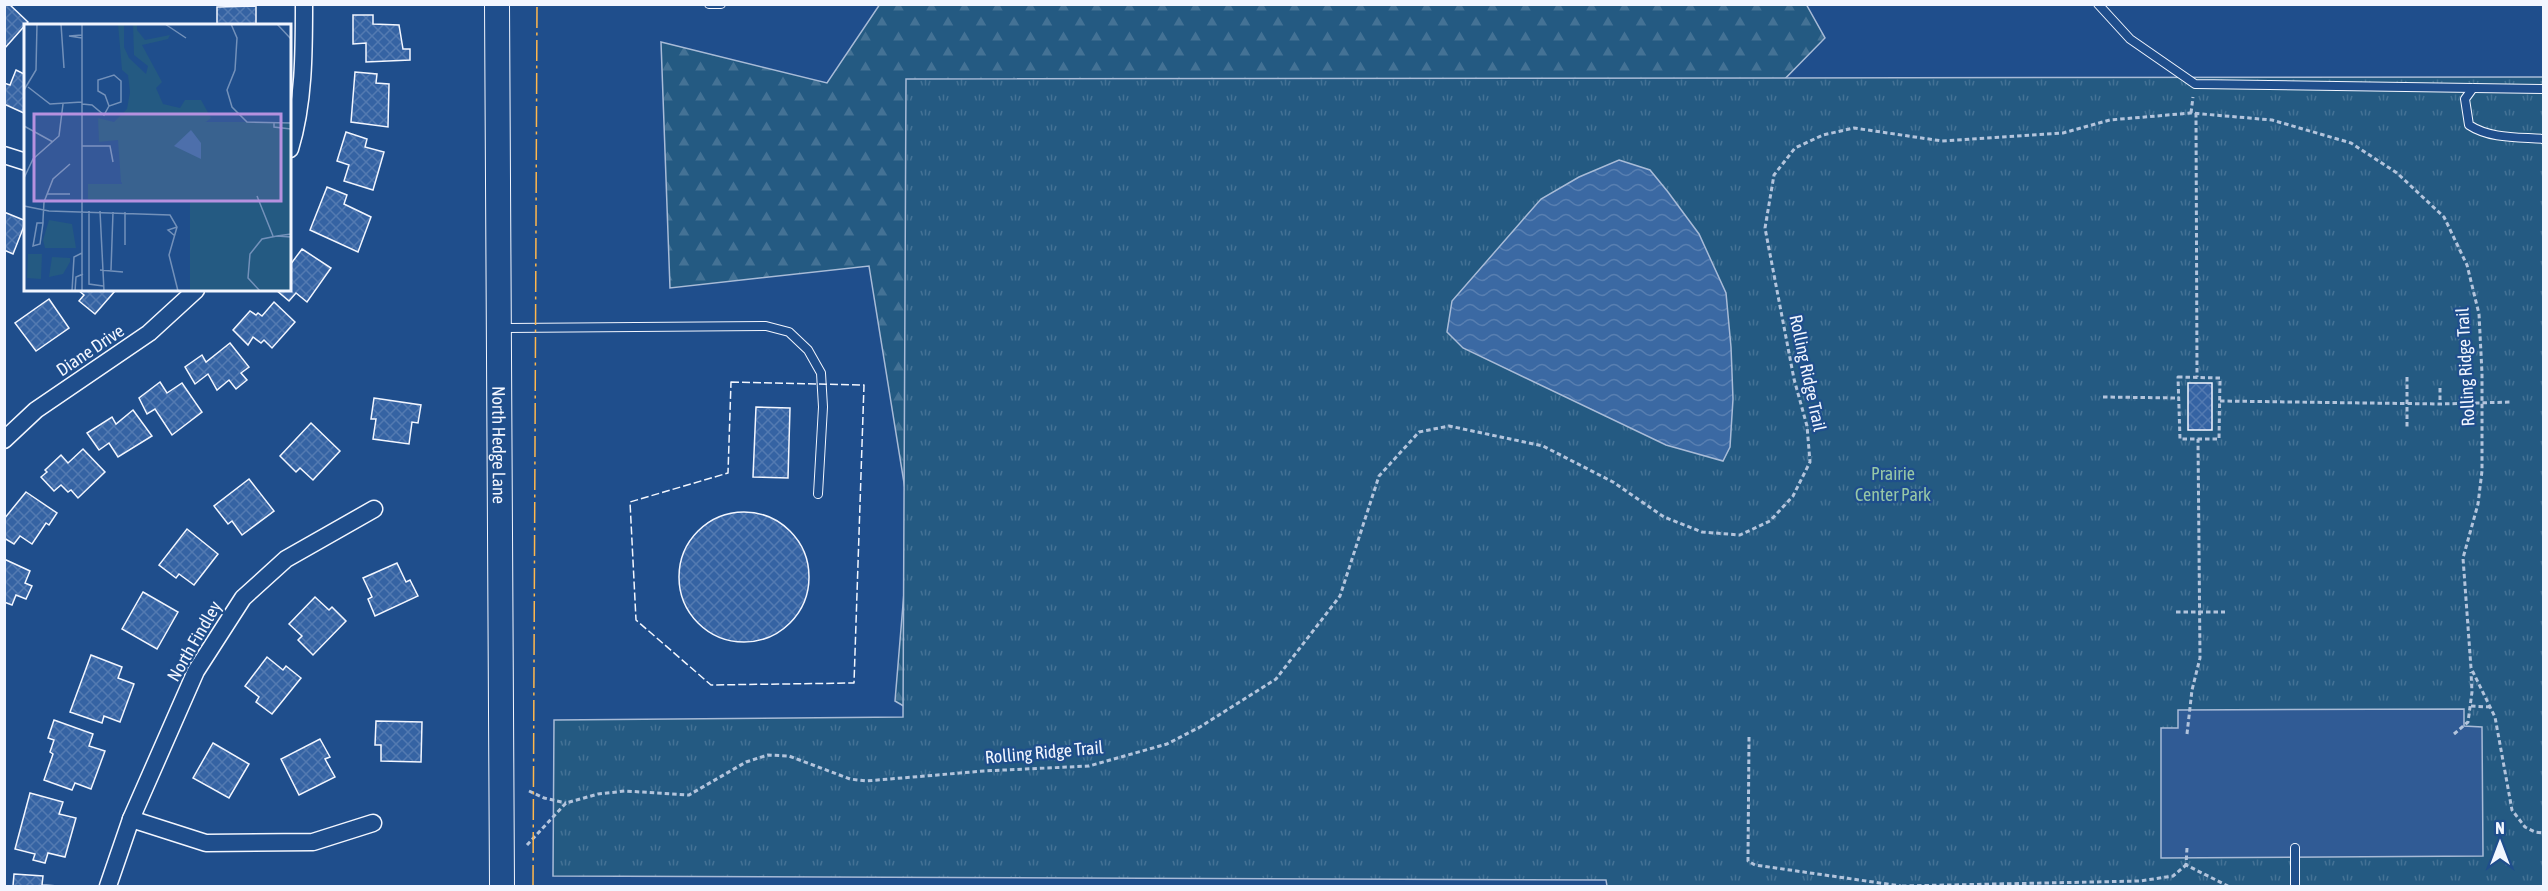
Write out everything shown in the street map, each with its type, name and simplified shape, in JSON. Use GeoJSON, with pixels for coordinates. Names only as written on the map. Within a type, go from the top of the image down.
{"type":"FeatureCollection","features":[{"type":"Feature","properties":{"kind":"street"},"geometry":{"type":"LineString","coordinates":[[291,145],[297,124],[304,44],[304,4]]}},
{"type":"Feature","properties":{"kind":"street","name":"North Hedge Lane"},"geometry":{"type":"LineString","coordinates":[[497,4],[502,886]]}},
{"type":"Feature","properties":{"kind":"street"},"geometry":{"type":"LineString","coordinates":[[4,155],[24,161]]}},
{"type":"Feature","properties":{"kind":"street","name":"Diane Drive"},"geometry":{"type":"LineString","coordinates":[[4,440],[36,410],[149,333],[195,291]]}},
{"type":"Feature","properties":{"kind":"street","name":"North Findley"},"geometry":{"type":"LineString","coordinates":[[108,886],[131,819],[196,671],[243,598],[286,559],[374,509]]}},
{"type":"Feature","properties":{"kind":"street"},"geometry":{"type":"LineString","coordinates":[[131,819],[206,843],[313,842],[373,823]]}},
{"type":"Feature","properties":{"kind":"lane"},"geometry":{"type":"LineString","coordinates":[[709,4],[720,4]]}},
{"type":"Feature","properties":{"kind":"lane"},"geometry":{"type":"LineString","coordinates":[[2098,4],[2130,39],[2195,84],[2544,88]]}},
{"type":"Feature","properties":{"kind":"lane"},"geometry":{"type":"LineString","coordinates":[[2473,88],[2465,99],[2469,124],[2479,132],[2499,136],[2544,139]]}},
{"type":"Feature","properties":{"kind":"lane"},"geometry":{"type":"LineString","coordinates":[[500,328],[766,326],[789,332],[808,350],[821,373],[823,407],[818,494]]}},
{"type":"Feature","properties":{"kind":"lane"},"geometry":{"type":"LineString","coordinates":[[2295,848],[2295,886]]}},
{"type":"Feature","properties":{"kind":"path"},"geometry":{"type":"LineString","coordinates":[[2196,113],[2197,377]]}},
{"type":"Feature","properties":{"kind":"path","name":"Rolling Ridge Trail"},"geometry":{"type":"LineString","coordinates":[[529,791],[544,798],[566,803],[625,791],[689,795],[746,762],[768,755],[789,756],[850,779],[866,781],[984,771],[1089,766],[1155,747],[1200,727],[1276,679],[1340,596],[1379,477],[1419,432],[1449,426],[1543,446],[1612,482],[1664,517],[1702,532],[1740,535],[1770,521],[1793,496],[1810,462],[1807,426],[1794,379],[1765,228],[1774,175],[1795,148],[1823,135],[1854,128],[1942,141],[2063,133],[2110,120],[2196,113],[2272,120],[2351,143],[2397,172],[2444,217],[2467,266],[2479,314],[2483,404],[2482,471],[2478,504],[2463,558],[2471,668],[2495,717],[2511,810],[2525,827],[2544,833]]}},
{"type":"Feature","properties":{"kind":"path"},"geometry":{"type":"LineString","coordinates":[[2178,377],[2220,378],[2219,439],[2180,439],[2179,398],[2178,377]]}},
{"type":"Feature","properties":{"kind":"path"},"geometry":{"type":"LineString","coordinates":[[2407,377],[2407,428]]}},
{"type":"Feature","properties":{"kind":"path"},"geometry":{"type":"LineString","coordinates":[[2440,388],[2440,404]]}},
{"type":"Feature","properties":{"kind":"path"},"geometry":{"type":"LineString","coordinates":[[2103,397],[2179,398]]}},
{"type":"Feature","properties":{"kind":"path"},"geometry":{"type":"LineString","coordinates":[[2220,401],[2407,404],[2512,402]]}},
{"type":"Feature","properties":{"kind":"path"},"geometry":{"type":"LineString","coordinates":[[2187,734],[2192,690],[2200,658],[2198,439]]}},
{"type":"Feature","properties":{"kind":"path"},"geometry":{"type":"LineString","coordinates":[[2176,612],[2225,612]]}},
{"type":"Feature","properties":{"kind":"path"},"geometry":{"type":"LineString","coordinates":[[2454,734],[2468,722],[2471,706],[2471,668]]}},
{"type":"Feature","properties":{"kind":"path"},"geometry":{"type":"LineString","coordinates":[[2471,706],[2490,707]]}},
{"type":"Feature","properties":{"kind":"path"},"geometry":{"type":"LineString","coordinates":[[1749,737],[1748,861],[1755,865],[1901,886],[2140,881],[2173,876],[2186,865],[2187,848]]}},
{"type":"Feature","properties":{"kind":"path"},"geometry":{"type":"LineString","coordinates":[[527,845],[566,803]]}},
{"type":"Feature","properties":{"kind":"path"},"geometry":{"type":"LineString","coordinates":[[2186,865],[2228,886]]}},
{"type":"Feature","properties":{"kind":"green space"},"geometry":{"type":"Polygon","coordinates":[[[880,4],[1806,4],[1825,38],[1725,140],[943,729],[895,701],[910,520],[869,266],[670,288],[661,42],[827,83],[880,4]]]}},
{"type":"Feature","properties":{"kind":"green space","name":"Prairie Center Park"},"geometry":{"type":"Polygon","coordinates":[[[2543,77],[2543,886],[1607,886],[1606,880],[553,876],[554,720],[903,717],[906,79],[2543,77]]]}},
{"type":"Feature","properties":{"kind":"shaded area"},"geometry":{"type":"Polygon","coordinates":[[[2464,709],[2464,726],[2482,727],[2483,856],[2161,858],[2161,728],[2178,728],[2178,710],[2464,709]]]}},
{"type":"Feature","properties":{"kind":"water"},"geometry":{"type":"Polygon","coordinates":[[[1619,160],[1650,170],[1668,192],[1699,234],[1726,293],[1733,399],[1730,447],[1723,461],[1666,445],[1463,348],[1447,332],[1452,301],[1541,199],[1579,177],[1619,160]]]}},
{"type":"Feature","properties":{"kind":"building"},"geometry":{"type":"Polygon","coordinates":[[[4,4],[9,4],[28,22],[4,49],[4,4]]]}},
{"type":"Feature","properties":{"kind":"building"},"geometry":{"type":"Polygon","coordinates":[[[256,6],[256,24],[217,24],[217,7],[256,6]]]}},
{"type":"Feature","properties":{"kind":"building"},"geometry":{"type":"Polygon","coordinates":[[[353,15],[373,15],[373,24],[399,25],[403,49],[410,49],[410,60],[366,62],[366,43],[353,44],[353,15]]]}},
{"type":"Feature","properties":{"kind":"building"},"geometry":{"type":"Polygon","coordinates":[[[16,70],[24,74],[24,113],[4,104],[4,83],[10,85],[16,70]]]}},
{"type":"Feature","properties":{"kind":"building"},"geometry":{"type":"Polygon","coordinates":[[[355,72],[377,74],[376,83],[389,84],[388,127],[351,122],[355,72]]]}},
{"type":"Feature","properties":{"kind":"building"},"geometry":{"type":"Polygon","coordinates":[[[346,132],[367,139],[365,147],[384,152],[373,190],[344,181],[349,165],[337,161],[346,132]]]}},
{"type":"Feature","properties":{"kind":"building"},"geometry":{"type":"Polygon","coordinates":[[[327,187],[347,195],[344,204],[371,217],[358,252],[310,230],[327,187]]]}},
{"type":"Feature","properties":{"kind":"building"},"geometry":{"type":"Polygon","coordinates":[[[4,212],[24,220],[24,226],[13,254],[4,250],[4,212]]]}},
{"type":"Feature","properties":{"kind":"building"},"geometry":{"type":"Polygon","coordinates":[[[302,249],[331,268],[307,302],[296,293],[289,301],[277,291],[291,291],[291,264],[302,249]]]}},
{"type":"Feature","properties":{"kind":"building"},"geometry":{"type":"Polygon","coordinates":[[[79,291],[115,291],[95,314],[79,301],[84,295],[79,291]]]}},
{"type":"Feature","properties":{"kind":"building"},"geometry":{"type":"Polygon","coordinates":[[[49,299],[69,328],[36,351],[15,323],[49,299]]]}},
{"type":"Feature","properties":{"kind":"building"},"geometry":{"type":"Polygon","coordinates":[[[274,302],[295,322],[272,348],[264,340],[261,343],[253,337],[248,345],[233,330],[250,311],[262,316],[274,302]]]}},
{"type":"Feature","properties":{"kind":"building"},"geometry":{"type":"Polygon","coordinates":[[[230,343],[249,367],[241,373],[247,380],[236,389],[229,380],[217,390],[208,374],[195,384],[185,367],[202,355],[206,362],[230,343]]]}},
{"type":"Feature","properties":{"kind":"building"},"geometry":{"type":"Polygon","coordinates":[[[160,382],[167,393],[182,383],[202,412],[172,435],[155,409],[147,414],[139,398],[160,382]]]}},
{"type":"Feature","properties":{"kind":"building"},"geometry":{"type":"Polygon","coordinates":[[[2188,383],[2212,383],[2212,430],[2188,430],[2188,383]]]}},
{"type":"Feature","properties":{"kind":"building"},"geometry":{"type":"Polygon","coordinates":[[[374,398],[421,405],[418,423],[412,422],[409,444],[373,439],[376,419],[371,419],[374,398]]]}},
{"type":"Feature","properties":{"kind":"building"},"geometry":{"type":"Polygon","coordinates":[[[756,407],[790,408],[788,478],[753,477],[756,407]]]}},
{"type":"Feature","properties":{"kind":"building"},"geometry":{"type":"Polygon","coordinates":[[[133,410],[152,436],[118,457],[109,443],[99,450],[87,433],[112,417],[116,424],[133,410]]]}},
{"type":"Feature","properties":{"kind":"building"},"geometry":{"type":"Polygon","coordinates":[[[311,423],[340,451],[313,480],[300,468],[296,472],[280,456],[311,423]]]}},
{"type":"Feature","properties":{"kind":"building"},"geometry":{"type":"Polygon","coordinates":[[[83,449],[105,472],[78,498],[71,490],[68,492],[61,485],[54,491],[41,477],[47,472],[45,470],[61,455],[68,463],[83,449]]]}},
{"type":"Feature","properties":{"kind":"building"},"geometry":{"type":"Polygon","coordinates":[[[249,479],[274,511],[242,535],[232,521],[228,524],[214,506],[249,479]]]}},
{"type":"Feature","properties":{"kind":"building"},"geometry":{"type":"Polygon","coordinates":[[[26,492],[57,513],[49,525],[46,523],[32,544],[20,536],[14,544],[4,538],[4,519],[26,492]]]}},
{"type":"Feature","properties":{"kind":"building"},"geometry":{"type":"Polygon","coordinates":[[[744,512],[769,517],[790,531],[804,552],[809,577],[804,602],[790,623],[769,637],[744,642],[719,637],[698,623],[684,602],[679,577],[684,552],[698,531],[719,517],[744,512]]]}},
{"type":"Feature","properties":{"kind":"building"},"geometry":{"type":"Polygon","coordinates":[[[187,529],[218,554],[194,585],[179,574],[176,578],[159,565],[187,529]]]}},
{"type":"Feature","properties":{"kind":"building"},"geometry":{"type":"Polygon","coordinates":[[[4,559],[30,571],[25,583],[32,586],[26,599],[16,595],[12,605],[4,602],[4,559]]]}},
{"type":"Feature","properties":{"kind":"building"},"geometry":{"type":"Polygon","coordinates":[[[397,563],[406,582],[410,580],[418,596],[375,616],[368,599],[372,597],[363,578],[397,563]]]}},
{"type":"Feature","properties":{"kind":"building"},"geometry":{"type":"Polygon","coordinates":[[[143,592],[178,612],[157,649],[122,629],[143,592]]]}},
{"type":"Feature","properties":{"kind":"building"},"geometry":{"type":"Polygon","coordinates":[[[315,597],[329,610],[332,607],[346,621],[313,655],[298,640],[302,636],[289,624],[315,597]]]}},
{"type":"Feature","properties":{"kind":"building"},"geometry":{"type":"Polygon","coordinates":[[[91,655],[122,667],[118,678],[134,684],[120,722],[104,716],[102,723],[70,712],[91,655]]]}},
{"type":"Feature","properties":{"kind":"building"},"geometry":{"type":"Polygon","coordinates":[[[267,657],[283,670],[286,666],[301,678],[272,714],[256,702],[259,697],[245,686],[267,657]]]}},
{"type":"Feature","properties":{"kind":"building"},"geometry":{"type":"Polygon","coordinates":[[[54,720],[93,734],[89,746],[105,751],[91,789],[75,783],[72,790],[44,780],[53,754],[50,752],[54,740],[48,738],[54,720]]]}},
{"type":"Feature","properties":{"kind":"building"},"geometry":{"type":"Polygon","coordinates":[[[376,721],[422,722],[421,762],[381,761],[381,745],[375,745],[376,721]]]}},
{"type":"Feature","properties":{"kind":"building"},"geometry":{"type":"Polygon","coordinates":[[[320,739],[330,757],[325,759],[335,777],[299,795],[281,759],[320,739]]]}},
{"type":"Feature","properties":{"kind":"building"},"geometry":{"type":"Polygon","coordinates":[[[213,743],[249,764],[229,798],[193,778],[213,743]]]}},
{"type":"Feature","properties":{"kind":"building"},"geometry":{"type":"Polygon","coordinates":[[[30,793],[63,802],[59,814],[76,818],[65,857],[48,853],[45,863],[33,860],[35,854],[15,849],[30,793]]]}},
{"type":"Feature","properties":{"kind":"building"},"geometry":{"type":"Polygon","coordinates":[[[14,874],[43,876],[42,885],[59,886],[13,886],[14,874]]]}},
{"type":"Feature","properties":{"kind":"fence"},"geometry":{"type":"LineString","coordinates":[[731,382],[864,385],[854,683],[711,685],[636,620],[630,502],[728,473],[731,382]]}},
{"type":"Feature","properties":{"kind":"power"},"geometry":{"type":"LineString","coordinates":[[533,886],[537,4]]}}]}
